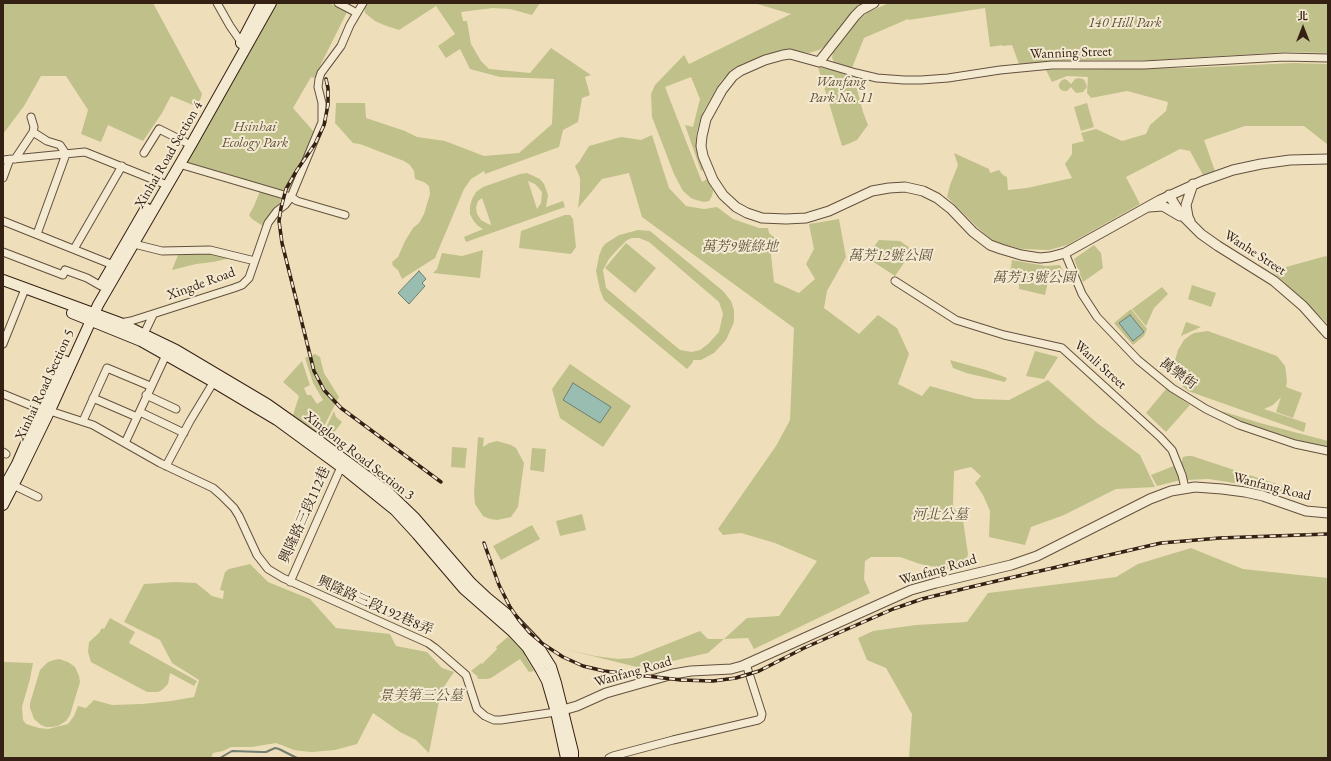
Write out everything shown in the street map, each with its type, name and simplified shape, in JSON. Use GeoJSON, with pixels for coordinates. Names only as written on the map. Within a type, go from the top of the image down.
{"type":"FeatureCollection","features":[{"type":"Feature","properties":{"kind":"main road","name":"Xinhai Road Section 4"},"geometry":{"type":"LineString","coordinates":[[89,316],[101,286],[113,265],[164,184],[179,164],[244,44],[262,3]]}},
{"type":"Feature","properties":{"kind":"main road","name":"Xinhai Road Section 4"},"geometry":{"type":"LineString","coordinates":[[89,316],[98,305],[134,244],[185,142],[244,44],[271,3]]}},
{"type":"Feature","properties":{"kind":"main road"},"geometry":{"type":"LineString","coordinates":[[3,280],[23,292]]}},
{"type":"Feature","properties":{"kind":"main road"},"geometry":{"type":"LineString","coordinates":[[3,287],[23,292],[89,316]]}},
{"type":"Feature","properties":{"kind":"main road","name":"Xinglong Road Section 3"},"geometry":{"type":"LineString","coordinates":[[89,316],[120,323],[143,337],[166,355],[216,378],[288,418],[395,510],[464,589],[513,632],[527,647],[547,681],[560,711],[573,752],[573,758]]}},
{"type":"Feature","properties":{"kind":"main road","name":"Xinglong Road Section 3"},"geometry":{"type":"LineString","coordinates":[[89,316],[176,350],[216,378]]}},
{"type":"Feature","properties":{"kind":"main road","name":"Xinhai Road Section 5"},"geometry":{"type":"LineString","coordinates":[[3,505],[89,316]]}},
{"type":"Feature","properties":{"kind":"main road","name":"Xinhai Road Section 5"},"geometry":{"type":"LineString","coordinates":[[3,489],[45,410]]}},
{"type":"Feature","properties":{"kind":"main road","name":"Xinglong Road Section 3"},"geometry":{"type":"LineString","coordinates":[[560,711],[566,758]]}},
{"type":"Feature","properties":{"kind":"street"},"geometry":{"type":"LineString","coordinates":[[217,3],[230,26],[244,44]]}},
{"type":"Feature","properties":{"kind":"street"},"geometry":{"type":"LineString","coordinates":[[338,3],[357,13]]}},
{"type":"Feature","properties":{"kind":"street","name":"Xingde Road"},"geometry":{"type":"LineString","coordinates":[[120,323],[131,322],[242,285],[249,278],[268,223],[277,211],[285,205],[291,197],[322,122],[322,103],[318,87],[321,73],[341,46],[348,29],[363,3]]}},
{"type":"Feature","properties":{"kind":"street"},"geometry":{"type":"LineString","coordinates":[[874,3],[861,10],[818,62],[790,54],[765,60],[740,71],[733,76],[722,90],[706,119],[703,128],[701,146],[709,173],[717,187],[730,202],[746,213],[762,218],[806,218],[830,211],[872,191],[905,187],[923,191],[937,198],[951,209],[981,239],[1001,250],[1040,258],[1065,253],[1169,195],[1193,184],[1233,170],[1290,160],[1328,159]]}},
{"type":"Feature","properties":{"kind":"street","name":"Wanning Street"},"geometry":{"type":"LineString","coordinates":[[818,62],[856,74],[877,78],[921,80],[1052,65],[1144,65],[1284,57],[1328,58]]}},
{"type":"Feature","properties":{"kind":"street"},"geometry":{"type":"LineString","coordinates":[[3,178],[9,159],[33,132],[34,127],[31,117]]}},
{"type":"Feature","properties":{"kind":"street"},"geometry":{"type":"LineString","coordinates":[[144,153],[159,129],[185,142]]}},
{"type":"Feature","properties":{"kind":"street"},"geometry":{"type":"LineString","coordinates":[[33,132],[47,141],[60,145],[66,154]]}},
{"type":"Feature","properties":{"kind":"street"},"geometry":{"type":"LineString","coordinates":[[9,159],[86,152],[164,184]]}},
{"type":"Feature","properties":{"kind":"street"},"geometry":{"type":"LineString","coordinates":[[37,234],[66,154]]}},
{"type":"Feature","properties":{"kind":"street"},"geometry":{"type":"LineString","coordinates":[[179,164],[346,215]]}},
{"type":"Feature","properties":{"kind":"street"},"geometry":{"type":"LineString","coordinates":[[74,249],[122,166]]}},
{"type":"Feature","properties":{"kind":"street"},"geometry":{"type":"LineString","coordinates":[[1192,226],[1188,217],[1186,205],[1193,184]]}},
{"type":"Feature","properties":{"kind":"street","name":"Wanhe Street"},"geometry":{"type":"LineString","coordinates":[[1169,195],[1180,213],[1192,226],[1218,246],[1274,281],[1303,306],[1328,334]]}},
{"type":"Feature","properties":{"kind":"street"},"geometry":{"type":"LineString","coordinates":[[1146,207],[1163,206],[1186,219]]}},
{"type":"Feature","properties":{"kind":"street"},"geometry":{"type":"LineString","coordinates":[[3,221],[113,265]]}},
{"type":"Feature","properties":{"kind":"street"},"geometry":{"type":"LineString","coordinates":[[134,244],[162,251],[210,250],[255,260]]}},
{"type":"Feature","properties":{"kind":"street"},"geometry":{"type":"LineString","coordinates":[[3,252],[63,275],[66,270],[87,278],[101,286]]}},
{"type":"Feature","properties":{"kind":"street","name":"萬樂街"},"geometry":{"type":"LineString","coordinates":[[1065,253],[1082,294],[1097,316],[1138,360],[1172,388],[1206,409],[1244,427],[1295,444],[1328,451]]}},
{"type":"Feature","properties":{"kind":"street","name":"Wanli Street"},"geometry":{"type":"LineString","coordinates":[[895,281],[956,320],[1004,335],[1062,348],[1160,437],[1172,450],[1182,475],[1185,488]]}},
{"type":"Feature","properties":{"kind":"street"},"geometry":{"type":"LineString","coordinates":[[3,344],[23,292]]}},
{"type":"Feature","properties":{"kind":"street"},"geometry":{"type":"LineString","coordinates":[[143,337],[153,315]]}},
{"type":"Feature","properties":{"kind":"street"},"geometry":{"type":"LineString","coordinates":[[125,443],[150,386],[166,355]]}},
{"type":"Feature","properties":{"kind":"street"},"geometry":{"type":"LineString","coordinates":[[83,421],[107,368],[150,386]]}},
{"type":"Feature","properties":{"kind":"street"},"geometry":{"type":"LineString","coordinates":[[166,466],[216,378]]}},
{"type":"Feature","properties":{"kind":"street","name":"興隆路三段192巷8弄"},"geometry":{"type":"LineString","coordinates":[[3,394],[45,410],[83,421],[103,430],[166,466],[205,484],[221,494],[239,516],[261,561],[274,574],[428,643],[464,673],[470,685],[477,709],[489,719],[501,720],[560,711]]}},
{"type":"Feature","properties":{"kind":"street"},"geometry":{"type":"LineString","coordinates":[[146,395],[176,409]]}},
{"type":"Feature","properties":{"kind":"street"},"geometry":{"type":"LineString","coordinates":[[93,398],[138,414],[184,433]]}},
{"type":"Feature","properties":{"kind":"street","name":"興隆路三段112巷"},"geometry":{"type":"LineString","coordinates":[[290,582],[344,465]]}},
{"type":"Feature","properties":{"kind":"street"},"geometry":{"type":"LineString","coordinates":[[13,485],[38,497]]}},
{"type":"Feature","properties":{"kind":"street","name":"Wanfang Road"},"geometry":{"type":"LineString","coordinates":[[560,711],[585,703],[606,693],[673,674],[731,669],[746,664],[911,590],[1010,565],[1037,556],[1150,498],[1171,491],[1185,488],[1205,487],[1245,492],[1263,496],[1306,511],[1328,513]]}},
{"type":"Feature","properties":{"kind":"street"},"geometry":{"type":"LineString","coordinates":[[609,758],[761,718],[762,714],[746,664]]}},
{"type":"Feature","properties":{"kind":"green space"},"geometry":{"type":"Polygon","coordinates":[[[3,3],[153,3],[202,94],[198,107],[171,96],[162,113],[143,141],[108,125],[101,142],[81,134],[88,110],[66,76],[41,76],[24,106],[3,134],[3,3]]]}},
{"type":"Feature","properties":{"kind":"green space","name":"Hsinhai Ecology Park"},"geometry":{"type":"Polygon","coordinates":[[[274,3],[329,3],[347,12],[314,78],[311,77],[293,108],[314,132],[290,190],[286,191],[186,163],[185,160],[234,81],[274,3]]]}},
{"type":"Feature","properties":{"kind":"green space"},"geometry":{"type":"Polygon","coordinates":[[[366,3],[540,3],[532,15],[510,9],[493,8],[461,12],[463,21],[467,21],[471,44],[481,61],[489,69],[530,73],[551,48],[591,75],[585,77],[590,95],[582,98],[578,122],[563,130],[559,147],[485,174],[484,171],[471,179],[464,189],[435,258],[402,279],[392,262],[398,257],[405,241],[424,214],[430,194],[429,186],[424,182],[415,179],[414,171],[410,165],[404,161],[360,144],[353,143],[335,123],[336,103],[365,103],[366,118],[405,131],[417,137],[445,141],[484,156],[519,153],[552,124],[554,79],[500,77],[470,69],[460,49],[446,58],[438,46],[455,34],[436,6],[399,30],[375,21],[365,13],[364,7],[366,3]]]}},
{"type":"Feature","properties":{"kind":"green space"},"geometry":{"type":"Polygon","coordinates":[[[754,3],[863,3],[853,12],[825,46],[819,50],[809,53],[787,50],[775,52],[743,64],[721,81],[704,110],[696,136],[697,151],[703,170],[701,171],[685,125],[693,127],[700,99],[691,77],[665,87],[702,182],[707,179],[713,191],[709,201],[704,202],[696,200],[691,198],[683,191],[674,174],[652,117],[651,94],[655,85],[684,55],[689,64],[791,14],[754,3]]]}},
{"type":"Feature","properties":{"kind":"green space","name":"140 Hill Park"},"geometry":{"type":"Polygon","coordinates":[[[889,3],[1328,3],[1328,53],[1287,52],[1155,60],[1068,60],[1019,64],[1012,45],[990,47],[985,8],[908,19],[864,38],[852,68],[834,62],[832,58],[833,53],[859,20],[868,12],[889,3]]]}},
{"type":"Feature","properties":{"kind":"green space"},"geometry":{"type":"Polygon","coordinates":[[[1293,63],[1328,64],[1328,154],[1327,144],[1304,126],[1245,126],[1204,140],[1215,171],[1203,175],[1190,151],[1180,149],[1126,177],[1140,204],[1067,245],[1049,250],[1022,249],[992,240],[947,197],[958,165],[954,153],[989,169],[990,173],[999,170],[1007,177],[1008,190],[1027,188],[1072,178],[1065,164],[1072,154],[1072,144],[1084,141],[1081,133],[1096,129],[1122,141],[1146,134],[1150,125],[1166,111],[1168,102],[1127,91],[1091,98],[1087,93],[1088,77],[1067,76],[1052,82],[1046,70],[1189,68],[1293,63]]]}},
{"type":"Feature","properties":{"kind":"green space","name":"Wanfang Park No. 11"},"geometry":{"type":"Polygon","coordinates":[[[818,67],[834,70],[854,78],[868,125],[857,140],[842,146],[818,67]]]}},
{"type":"Feature","properties":{"kind":"green space"},"geometry":{"type":"Polygon","coordinates":[[[1078,78],[1085,81],[1087,87],[1083,92],[1077,93],[1071,87],[1067,91],[1064,91],[1059,87],[1059,84],[1064,79],[1071,84],[1078,78]]]}},
{"type":"Feature","properties":{"kind":"green space"},"geometry":{"type":"Polygon","coordinates":[[[1087,103],[1094,127],[1081,131],[1074,107],[1087,103]]]}},
{"type":"Feature","properties":{"kind":"green space"},"geometry":{"type":"Polygon","coordinates":[[[652,135],[669,188],[686,206],[704,209],[717,207],[733,219],[759,228],[768,228],[769,233],[775,238],[770,246],[774,282],[799,293],[815,279],[806,264],[814,249],[809,224],[839,219],[846,257],[827,291],[824,308],[859,334],[878,315],[897,328],[909,354],[898,384],[922,396],[930,386],[976,399],[1009,400],[1048,380],[1097,423],[1140,455],[1155,487],[1116,489],[1064,515],[1031,527],[1025,545],[989,537],[990,511],[983,495],[975,483],[981,476],[971,467],[954,471],[953,505],[963,520],[968,554],[965,566],[946,569],[920,564],[900,557],[871,557],[865,561],[864,579],[870,593],[754,649],[748,638],[724,639],[747,618],[779,616],[817,561],[775,543],[741,533],[723,535],[718,529],[776,446],[790,420],[794,328],[642,217],[629,173],[602,179],[578,208],[580,178],[575,166],[589,146],[621,137],[641,140],[652,135]]]}},
{"type":"Feature","properties":{"kind":"green space"},"geometry":{"type":"Polygon","coordinates":[[[527,173],[540,179],[544,184],[548,195],[546,207],[563,201],[565,207],[466,242],[464,237],[483,229],[478,226],[470,214],[470,206],[476,192],[483,187],[527,173]],[[528,181],[537,209],[541,203],[542,192],[535,184],[528,181]],[[482,198],[478,201],[476,207],[477,214],[481,220],[491,225],[491,224],[482,198]]]}},
{"type":"Feature","properties":{"kind":"green space"},"geometry":{"type":"Polygon","coordinates":[[[260,191],[278,196],[281,199],[279,206],[263,226],[252,219],[249,215],[260,191]]]}},
{"type":"Feature","properties":{"kind":"green space"},"geometry":{"type":"Polygon","coordinates":[[[565,215],[570,215],[573,219],[576,247],[571,254],[519,248],[521,231],[565,215]]]}},
{"type":"Feature","properties":{"kind":"green space"},"geometry":{"type":"Polygon","coordinates":[[[638,230],[650,231],[723,291],[731,301],[734,310],[734,322],[726,340],[714,353],[701,360],[693,360],[687,369],[604,300],[596,271],[599,256],[605,244],[619,235],[638,230]],[[639,238],[627,240],[609,259],[603,270],[606,288],[680,350],[692,352],[700,350],[719,332],[723,314],[719,302],[649,242],[639,238]]]}},
{"type":"Feature","properties":{"kind":"green space","name":"萬芳12號公園"},"geometry":{"type":"Polygon","coordinates":[[[879,240],[900,241],[913,250],[895,276],[866,257],[879,240]]]}},
{"type":"Feature","properties":{"kind":"green space"},"geometry":{"type":"Polygon","coordinates":[[[626,243],[656,268],[635,293],[605,268],[626,243]]]}},
{"type":"Feature","properties":{"kind":"green space"},"geometry":{"type":"Polygon","coordinates":[[[1094,245],[1101,253],[1103,268],[1083,282],[1074,259],[1094,245]]]}},
{"type":"Feature","properties":{"kind":"green space"},"geometry":{"type":"Polygon","coordinates":[[[483,250],[480,278],[433,273],[437,269],[442,253],[462,256],[483,250]]]}},
{"type":"Feature","properties":{"kind":"green space"},"geometry":{"type":"Polygon","coordinates":[[[196,253],[212,254],[231,258],[172,270],[178,255],[196,253]]]}},
{"type":"Feature","properties":{"kind":"green space"},"geometry":{"type":"Polygon","coordinates":[[[1326,256],[1328,259],[1328,324],[1269,268],[1274,266],[1286,267],[1326,256]]]}},
{"type":"Feature","properties":{"kind":"green space","name":"萬芳13號公園"},"geometry":{"type":"Polygon","coordinates":[[[1012,260],[1046,266],[1060,265],[1063,271],[1049,277],[1045,295],[1019,289],[1019,279],[1010,274],[1012,260]]]}},
{"type":"Feature","properties":{"kind":"green space"},"geometry":{"type":"Polygon","coordinates":[[[1192,285],[1216,293],[1211,307],[1188,299],[1192,285]]]}},
{"type":"Feature","properties":{"kind":"green space"},"geometry":{"type":"Polygon","coordinates":[[[1162,287],[1168,294],[1154,308],[1146,326],[1132,309],[1162,287]]]}},
{"type":"Feature","properties":{"kind":"green space"},"geometry":{"type":"Polygon","coordinates":[[[1131,309],[1147,329],[1144,336],[1133,345],[1114,323],[1131,309]]]}},
{"type":"Feature","properties":{"kind":"green space"},"geometry":{"type":"Polygon","coordinates":[[[1186,322],[1201,327],[1181,336],[1186,322]]]}},
{"type":"Feature","properties":{"kind":"green space"},"geometry":{"type":"Polygon","coordinates":[[[1208,331],[1277,356],[1285,366],[1287,382],[1286,387],[1302,393],[1293,418],[1276,412],[1281,397],[1273,405],[1264,409],[1306,423],[1304,432],[1188,391],[1183,387],[1176,372],[1175,360],[1178,350],[1184,340],[1189,336],[1194,333],[1208,331]]]}},
{"type":"Feature","properties":{"kind":"green space"},"geometry":{"type":"Polygon","coordinates":[[[1035,351],[1058,357],[1044,379],[1026,376],[1035,351]]]}},
{"type":"Feature","properties":{"kind":"green space"},"geometry":{"type":"Polygon","coordinates":[[[315,354],[320,357],[324,373],[339,397],[320,434],[293,415],[299,396],[283,382],[302,361],[310,385],[304,388],[307,395],[311,395],[317,404],[323,400],[313,383],[305,358],[315,354]]]}},
{"type":"Feature","properties":{"kind":"green space"},"geometry":{"type":"Polygon","coordinates":[[[950,360],[986,370],[1007,378],[1005,382],[966,373],[953,368],[950,360]]]}},
{"type":"Feature","properties":{"kind":"green space"},"geometry":{"type":"Polygon","coordinates":[[[570,364],[631,406],[603,447],[560,418],[552,389],[570,364]]]}},
{"type":"Feature","properties":{"kind":"green space"},"geometry":{"type":"Polygon","coordinates":[[[1166,389],[1190,405],[1166,432],[1146,413],[1166,389]]]}},
{"type":"Feature","properties":{"kind":"green space"},"geometry":{"type":"Polygon","coordinates":[[[1218,410],[1328,441],[1328,449],[1239,421],[1218,410]]]}},
{"type":"Feature","properties":{"kind":"green space"},"geometry":{"type":"Polygon","coordinates":[[[334,411],[336,417],[342,422],[328,439],[322,436],[334,411]]]}},
{"type":"Feature","properties":{"kind":"green space"},"geometry":{"type":"Polygon","coordinates":[[[478,437],[484,438],[483,447],[489,443],[497,441],[511,445],[516,448],[524,463],[518,507],[511,517],[497,520],[490,519],[483,516],[475,504],[474,493],[478,437]]]}},
{"type":"Feature","properties":{"kind":"green space"},"geometry":{"type":"Polygon","coordinates":[[[452,447],[467,448],[465,468],[451,467],[452,447]]]}},
{"type":"Feature","properties":{"kind":"green space"},"geometry":{"type":"Polygon","coordinates":[[[532,448],[546,449],[544,472],[530,470],[532,448]]]}},
{"type":"Feature","properties":{"kind":"green space"},"geometry":{"type":"Polygon","coordinates":[[[1192,456],[1295,490],[1293,498],[1263,489],[1228,482],[1208,479],[1187,480],[1186,472],[1182,465],[1182,460],[1183,457],[1192,456]]]}},
{"type":"Feature","properties":{"kind":"green space"},"geometry":{"type":"Polygon","coordinates":[[[1176,465],[1181,480],[1157,486],[1151,475],[1176,465]]]}},
{"type":"Feature","properties":{"kind":"green space"},"geometry":{"type":"Polygon","coordinates":[[[582,514],[586,530],[560,536],[556,521],[582,514]]]}},
{"type":"Feature","properties":{"kind":"green space"},"geometry":{"type":"Polygon","coordinates":[[[532,525],[540,539],[501,560],[493,546],[532,525]]]}},
{"type":"Feature","properties":{"kind":"green space"},"geometry":{"type":"Polygon","coordinates":[[[1191,548],[1243,569],[1328,578],[1328,758],[909,758],[912,714],[886,668],[867,660],[858,638],[873,631],[916,625],[967,622],[988,593],[1116,577],[1138,564],[1191,548]]]}},
{"type":"Feature","properties":{"kind":"green space","name":"景美第三公墓"},"geometry":{"type":"Polygon","coordinates":[[[250,564],[268,582],[310,599],[336,628],[390,634],[396,646],[427,652],[442,668],[454,672],[441,691],[429,753],[416,740],[400,732],[373,713],[357,744],[335,750],[312,752],[301,751],[276,743],[252,747],[231,747],[223,751],[213,753],[211,758],[3,758],[3,662],[33,663],[22,707],[23,720],[26,724],[39,728],[48,729],[68,724],[74,716],[78,706],[86,708],[94,700],[112,705],[142,704],[194,697],[199,680],[172,663],[160,640],[124,622],[144,584],[176,582],[196,583],[212,596],[223,599],[224,591],[220,590],[225,572],[229,569],[250,564]]]}},
{"type":"Feature","properties":{"kind":"green space"},"geometry":{"type":"Polygon","coordinates":[[[110,618],[135,632],[129,643],[197,681],[194,686],[170,673],[168,684],[162,690],[158,692],[147,692],[91,662],[88,652],[89,642],[99,633],[102,628],[104,629],[110,618]]]}},
{"type":"Feature","properties":{"kind":"green space"},"geometry":{"type":"Polygon","coordinates":[[[700,631],[708,639],[724,639],[708,653],[641,668],[564,649],[595,656],[618,659],[632,658],[700,631]]]}},
{"type":"Feature","properties":{"kind":"green space"},"geometry":{"type":"Polygon","coordinates":[[[510,635],[525,651],[525,656],[534,671],[529,672],[520,659],[491,678],[478,679],[477,676],[471,671],[481,663],[482,664],[497,649],[496,647],[510,635]]]}},
{"type":"Feature","properties":{"kind":"green space"},"geometry":{"type":"Polygon","coordinates":[[[59,659],[68,662],[75,667],[80,682],[70,715],[66,721],[58,726],[46,727],[34,719],[30,708],[30,703],[40,670],[48,662],[59,659]]]}},
{"type":"Feature","properties":{"kind":"water"},"geometry":{"type":"Polygon","coordinates":[[[419,271],[426,279],[422,283],[425,286],[409,304],[398,293],[419,271]]]}},
{"type":"Feature","properties":{"kind":"water"},"geometry":{"type":"Polygon","coordinates":[[[1130,315],[1144,332],[1133,341],[1119,323],[1130,315]]]}},
{"type":"Feature","properties":{"kind":"water"},"geometry":{"type":"Polygon","coordinates":[[[573,383],[611,407],[600,423],[563,400],[573,383]]]}},
{"type":"Feature","properties":{"kind":"waterway"},"geometry":{"type":"LineString","coordinates":[[220,758],[232,751],[266,752],[275,748],[297,758]]}},
{"type":"Feature","properties":{"kind":"waterway"},"geometry":{"type":"LineString","coordinates":[[306,758],[324,758]]}},
{"type":"Feature","properties":{"kind":"railway"},"geometry":{"type":"LineString","coordinates":[[326,79],[328,88],[328,105],[324,125],[315,144],[286,189],[279,221],[282,243],[314,371],[324,390],[341,408],[441,482]]}},
{"type":"Feature","properties":{"kind":"railway"},"geometry":{"type":"LineString","coordinates":[[484,543],[499,585],[510,607],[519,620],[530,633],[543,644],[563,657],[583,666],[604,671],[681,680],[713,681],[736,678],[759,671],[804,648],[893,609],[922,599],[975,586],[1161,543],[1220,538],[1328,534]]}},
{"type":"Feature","properties":{"kind":"park label","name":"萬芳9號綠地"},"geometry":{"type":"Point","coordinates":[740,247]}},
{"type":"Feature","properties":{"kind":"park label","name":"河北公墓"},"geometry":{"type":"Point","coordinates":[940,515]}}]}
